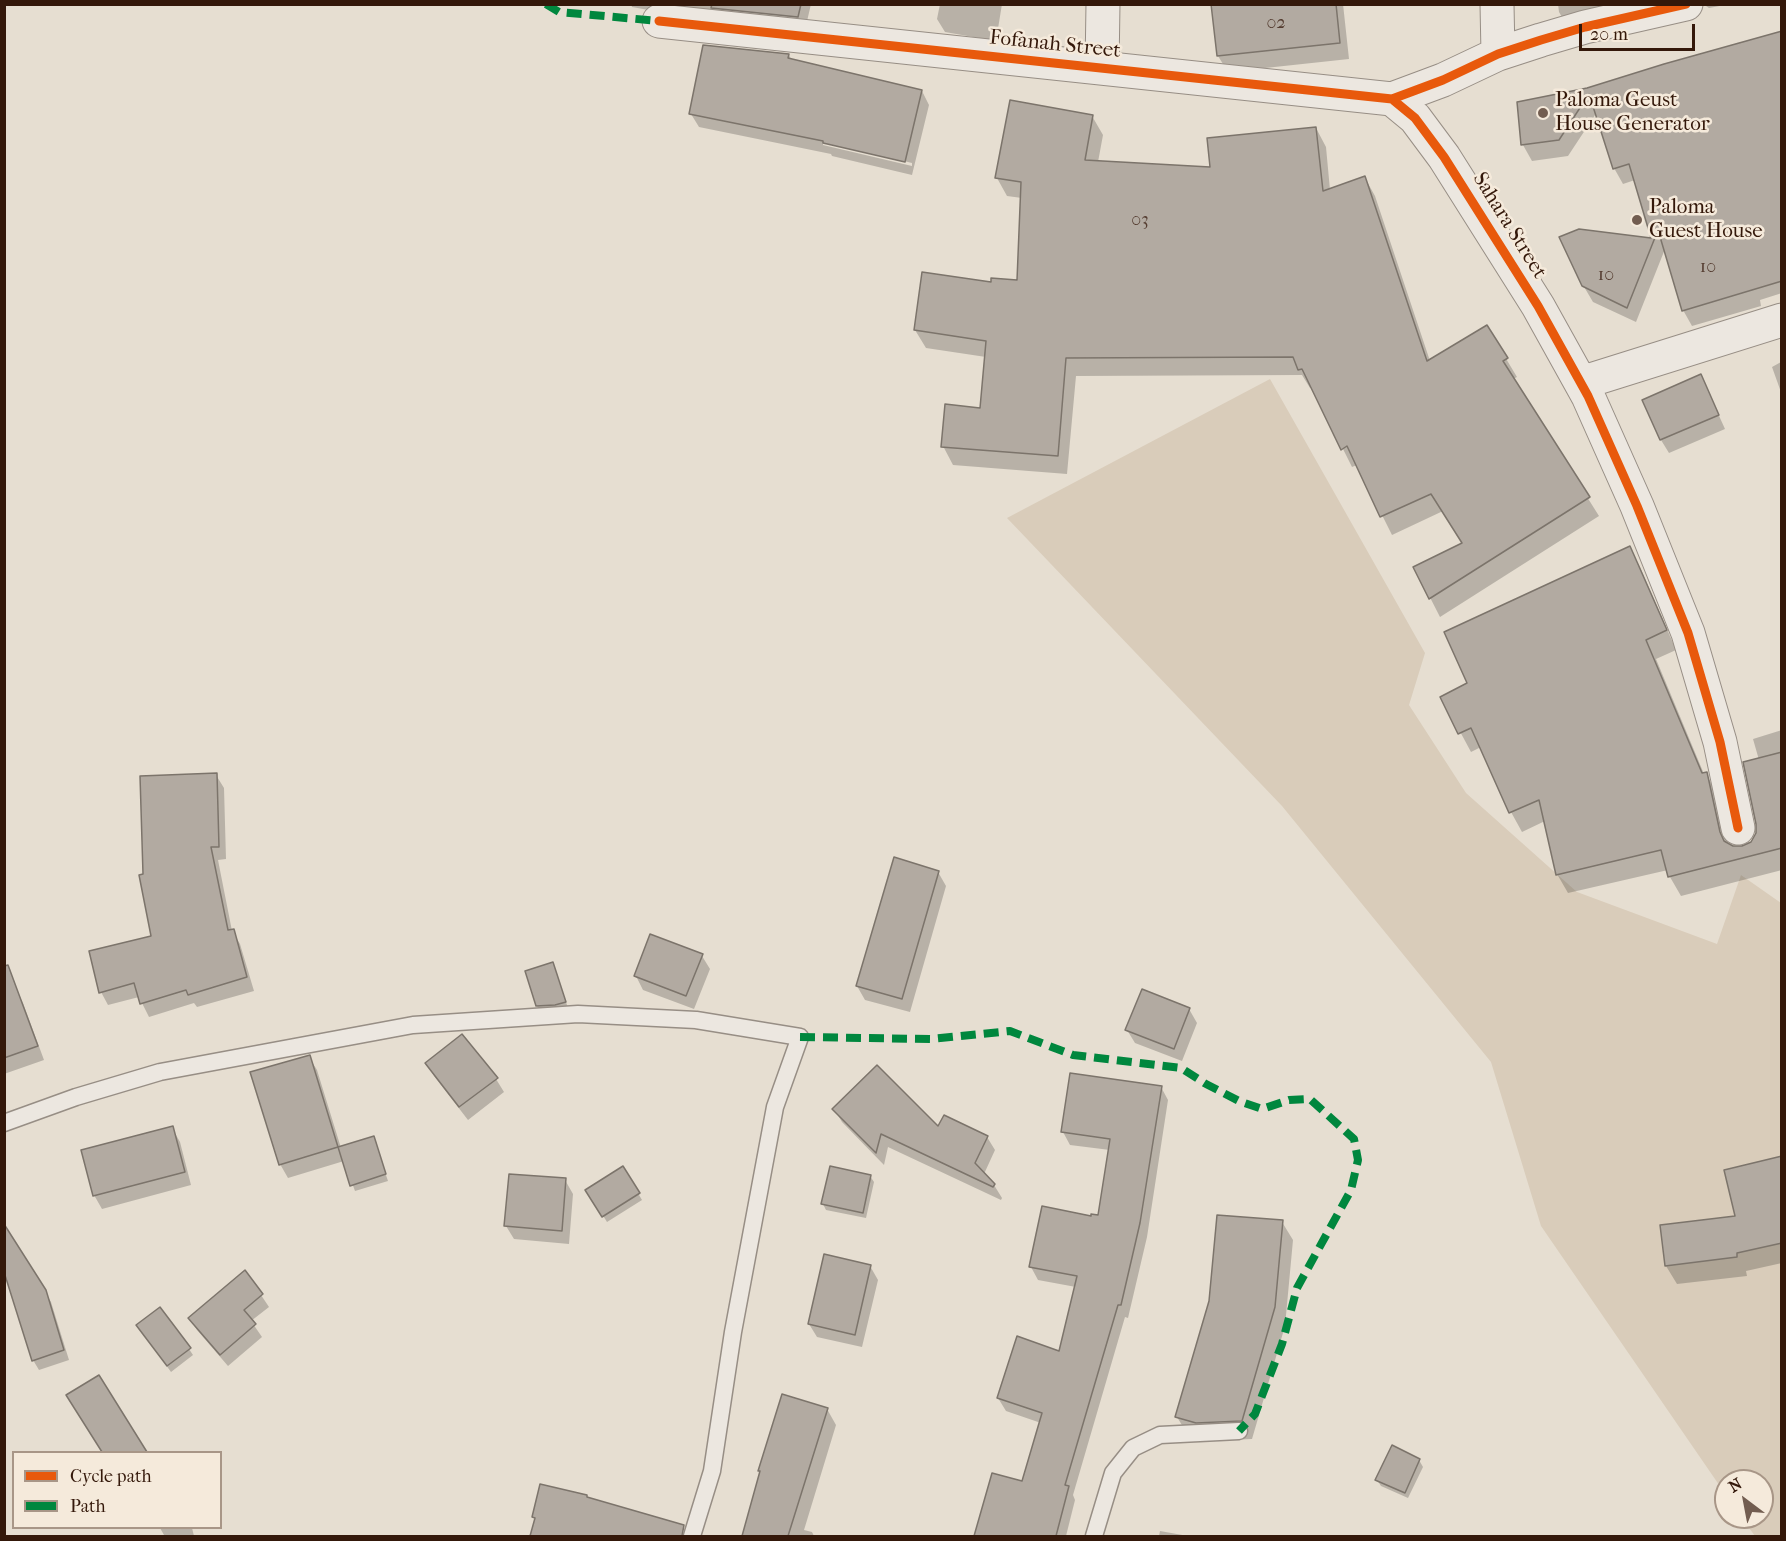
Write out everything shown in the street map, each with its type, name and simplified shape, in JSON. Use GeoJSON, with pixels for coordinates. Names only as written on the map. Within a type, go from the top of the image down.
{"type":"FeatureCollection","features":[{"type":"Feature","properties":{"kind":"street"},"geometry":{"type":"LineString","coordinates":[[1102,68],[1103,4]]}},
{"type":"Feature","properties":{"kind":"street"},"geometry":{"type":"LineString","coordinates":[[1497,4],[1498,54]]}},
{"type":"Feature","properties":{"kind":"street","name":"Fofanah Street"},"geometry":{"type":"LineString","coordinates":[[659,21],[1392,99],[1443,80],[1498,54],[1585,27],[1686,4]]}},
{"type":"Feature","properties":{"kind":"street","name":"Sahara Street"},"geometry":{"type":"LineString","coordinates":[[1392,99],[1415,118],[1444,157],[1538,306],[1581,382],[1614,451],[1688,633],[1720,742],[1738,828]]}},
{"type":"Feature","properties":{"kind":"street"},"geometry":{"type":"LineString","coordinates":[[1581,382],[1782,320]]}},
{"type":"Feature","properties":{"kind":"lane"},"geometry":{"type":"LineString","coordinates":[[4,1123],[76,1097],[160,1072],[413,1025],[578,1014],[696,1020],[800,1037],[775,1107],[733,1332],[712,1471],[692,1536]]}},
{"type":"Feature","properties":{"kind":"lane"},"geometry":{"type":"LineString","coordinates":[[1094,1536],[1113,1473],[1133,1448],[1161,1435],[1239,1431]]}},
{"type":"Feature","properties":{"kind":"shaded area"},"geometry":{"type":"Polygon","coordinates":[[[1270,379],[1425,653],[1409,705],[1466,793],[1577,892],[1717,944],[1741,875],[1781,903],[1781,1536],[1755,1536],[1750,1529],[1774,1529],[1774,1469],[1714,1469],[1714,1478],[1541,1226],[1491,1062],[1282,806],[1007,518],[1270,379]]]}},
{"type":"Feature","properties":{"kind":"building"},"geometry":{"type":"Polygon","coordinates":[[[712,4],[801,4],[798,17],[711,8],[712,4]]]}},
{"type":"Feature","properties":{"kind":"building"},"geometry":{"type":"Polygon","coordinates":[[[1211,4],[1336,4],[1340,43],[1217,56],[1211,4]]]}},
{"type":"Feature","properties":{"kind":"building"},"geometry":{"type":"Polygon","coordinates":[[[1782,31],[1782,281],[1682,311],[1658,230],[1627,308],[1582,286],[1559,237],[1579,229],[1651,238],[1629,164],[1613,169],[1589,94],[1559,140],[1521,145],[1517,102],[1587,88],[1782,31]]]}},
{"type":"Feature","properties":{"kind":"building"},"geometry":{"type":"Polygon","coordinates":[[[703,45],[789,54],[788,58],[922,90],[905,162],[823,143],[823,141],[689,114],[703,45]]]}},
{"type":"Feature","properties":{"kind":"building"},"geometry":{"type":"Polygon","coordinates":[[[1010,100],[1093,115],[1085,160],[1210,167],[1207,138],[1316,127],[1323,191],[1365,176],[1427,361],[1487,325],[1508,358],[1503,361],[1590,497],[1429,599],[1413,567],[1462,543],[1431,494],[1380,517],[1347,446],[1341,450],[1302,369],[1298,370],[1293,357],[1066,358],[1058,456],[941,447],[945,404],[980,408],[986,341],[914,330],[922,272],[991,282],[991,278],[1017,280],[1021,182],[995,178],[1010,100]]]}},
{"type":"Feature","properties":{"kind":"building"},"geometry":{"type":"Polygon","coordinates":[[[1701,374],[1719,415],[1660,440],[1642,400],[1701,374]]]}},
{"type":"Feature","properties":{"kind":"building"},"geometry":{"type":"Polygon","coordinates":[[[1630,546],[1667,630],[1646,640],[1702,773],[1707,772],[1724,841],[1733,846],[1742,846],[1751,842],[1756,833],[1743,762],[1782,752],[1782,848],[1668,877],[1661,850],[1556,875],[1539,800],[1509,813],[1471,728],[1458,734],[1440,697],[1467,683],[1444,632],[1630,546]]]}},
{"type":"Feature","properties":{"kind":"building"},"geometry":{"type":"Polygon","coordinates":[[[217,773],[219,847],[211,847],[228,930],[234,929],[247,977],[188,995],[186,990],[140,1004],[134,983],[99,993],[89,951],[151,936],[139,875],[143,874],[140,776],[217,773]]]}},
{"type":"Feature","properties":{"kind":"building"},"geometry":{"type":"Polygon","coordinates":[[[894,857],[939,871],[902,999],[856,986],[894,857]]]}},
{"type":"Feature","properties":{"kind":"building"},"geometry":{"type":"Polygon","coordinates":[[[650,934],[703,954],[686,996],[634,976],[650,934]]]}},
{"type":"Feature","properties":{"kind":"building"},"geometry":{"type":"Polygon","coordinates":[[[553,962],[566,1002],[536,1006],[525,971],[553,962]]]}},
{"type":"Feature","properties":{"kind":"building"},"geometry":{"type":"Polygon","coordinates":[[[8,965],[38,1046],[4,1058],[4,966],[8,965]]]}},
{"type":"Feature","properties":{"kind":"building"},"geometry":{"type":"Polygon","coordinates":[[[1142,989],[1190,1008],[1174,1049],[1125,1030],[1142,989]]]}},
{"type":"Feature","properties":{"kind":"building"},"geometry":{"type":"Polygon","coordinates":[[[462,1034],[498,1078],[459,1107],[425,1063],[462,1034]]]}},
{"type":"Feature","properties":{"kind":"building"},"geometry":{"type":"Polygon","coordinates":[[[310,1055],[338,1147],[279,1165],[250,1072],[310,1055]]]}},
{"type":"Feature","properties":{"kind":"building"},"geometry":{"type":"Polygon","coordinates":[[[877,1065],[938,1126],[944,1115],[988,1136],[975,1163],[995,1184],[993,1187],[881,1134],[876,1153],[832,1109],[877,1065]]]}},
{"type":"Feature","properties":{"kind":"building"},"geometry":{"type":"Polygon","coordinates":[[[1070,1073],[1162,1086],[1140,1223],[1121,1305],[1118,1305],[1065,1485],[1069,1486],[1056,1536],[974,1536],[992,1473],[1022,1481],[1042,1413],[997,1398],[1017,1336],[1059,1351],[1077,1276],[1029,1267],[1042,1206],[1091,1216],[1091,1214],[1098,1215],[1110,1139],[1061,1132],[1070,1073]]]}},
{"type":"Feature","properties":{"kind":"building"},"geometry":{"type":"Polygon","coordinates":[[[173,1126],[185,1172],[93,1196],[81,1150],[173,1126]]]}},
{"type":"Feature","properties":{"kind":"building"},"geometry":{"type":"Polygon","coordinates":[[[374,1136],[386,1174],[350,1186],[338,1147],[374,1136]]]}},
{"type":"Feature","properties":{"kind":"building"},"geometry":{"type":"Polygon","coordinates":[[[1782,1156],[1782,1243],[1737,1253],[1737,1257],[1665,1266],[1660,1225],[1735,1216],[1724,1170],[1782,1156]]]}},
{"type":"Feature","properties":{"kind":"building"},"geometry":{"type":"Polygon","coordinates":[[[623,1166],[640,1193],[602,1217],[585,1190],[623,1166]]]}},
{"type":"Feature","properties":{"kind":"building"},"geometry":{"type":"Polygon","coordinates":[[[830,1166],[871,1175],[863,1213],[821,1204],[830,1166]]]}},
{"type":"Feature","properties":{"kind":"building"},"geometry":{"type":"Polygon","coordinates":[[[509,1174],[566,1178],[562,1231],[504,1226],[509,1174]]]}},
{"type":"Feature","properties":{"kind":"building"},"geometry":{"type":"Polygon","coordinates":[[[1217,1215],[1283,1220],[1275,1307],[1242,1421],[1196,1423],[1175,1417],[1209,1301],[1217,1215]]]}},
{"type":"Feature","properties":{"kind":"building"},"geometry":{"type":"Polygon","coordinates":[[[4,1224],[46,1290],[64,1350],[32,1361],[4,1272],[4,1224]]]}},
{"type":"Feature","properties":{"kind":"building"},"geometry":{"type":"Polygon","coordinates":[[[824,1254],[871,1265],[855,1335],[808,1324],[824,1254]]]}},
{"type":"Feature","properties":{"kind":"building"},"geometry":{"type":"Polygon","coordinates":[[[245,1270],[263,1294],[244,1310],[256,1324],[220,1355],[188,1318],[245,1270]]]}},
{"type":"Feature","properties":{"kind":"building"},"geometry":{"type":"Polygon","coordinates":[[[160,1307],[191,1348],[167,1366],[136,1325],[160,1307]]]}},
{"type":"Feature","properties":{"kind":"building"},"geometry":{"type":"Polygon","coordinates":[[[99,1375],[146,1451],[101,1451],[66,1395],[99,1375]]]}},
{"type":"Feature","properties":{"kind":"building"},"geometry":{"type":"Polygon","coordinates":[[[782,1394],[828,1408],[788,1536],[742,1536],[760,1471],[758,1471],[782,1394]]]}},
{"type":"Feature","properties":{"kind":"building"},"geometry":{"type":"Polygon","coordinates":[[[1392,1445],[1420,1459],[1405,1493],[1375,1480],[1392,1445]]]}},
{"type":"Feature","properties":{"kind":"building"},"geometry":{"type":"Polygon","coordinates":[[[540,1484],[587,1495],[587,1497],[684,1525],[682,1536],[530,1536],[540,1484]]]}},
{"type":"Feature","properties":{"kind":"marked path"},"geometry":{"type":"LineString","coordinates":[[546,4],[559,12],[659,21]]}},
{"type":"Feature","properties":{"kind":"marked path"},"geometry":{"type":"LineString","coordinates":[[800,1037],[931,1039],[1010,1031],[1073,1055],[1181,1068],[1239,1101],[1262,1109],[1289,1100],[1310,1099],[1354,1139],[1358,1160],[1351,1190],[1297,1288],[1282,1344],[1255,1414],[1239,1431]]}},
{"type":"Feature","properties":{"kind":"cycle path"},"geometry":{"type":"LineString","coordinates":[[659,21],[1392,99],[1443,80],[1498,54],[1541,40],[1585,27],[1686,4]]}},
{"type":"Feature","properties":{"kind":"cycle path"},"geometry":{"type":"LineString","coordinates":[[1392,99],[1415,118],[1444,157],[1538,306],[1588,396],[1637,506],[1688,633],[1720,742],[1738,828]]}},
{"type":"Feature","properties":{"kind":"place","name":"Paloma Geust House Generator"},"geometry":{"type":"Point","coordinates":[1543,113]}},
{"type":"Feature","properties":{"kind":"place","name":"Paloma Guest House"},"geometry":{"type":"Point","coordinates":[1637,220]}}]}
